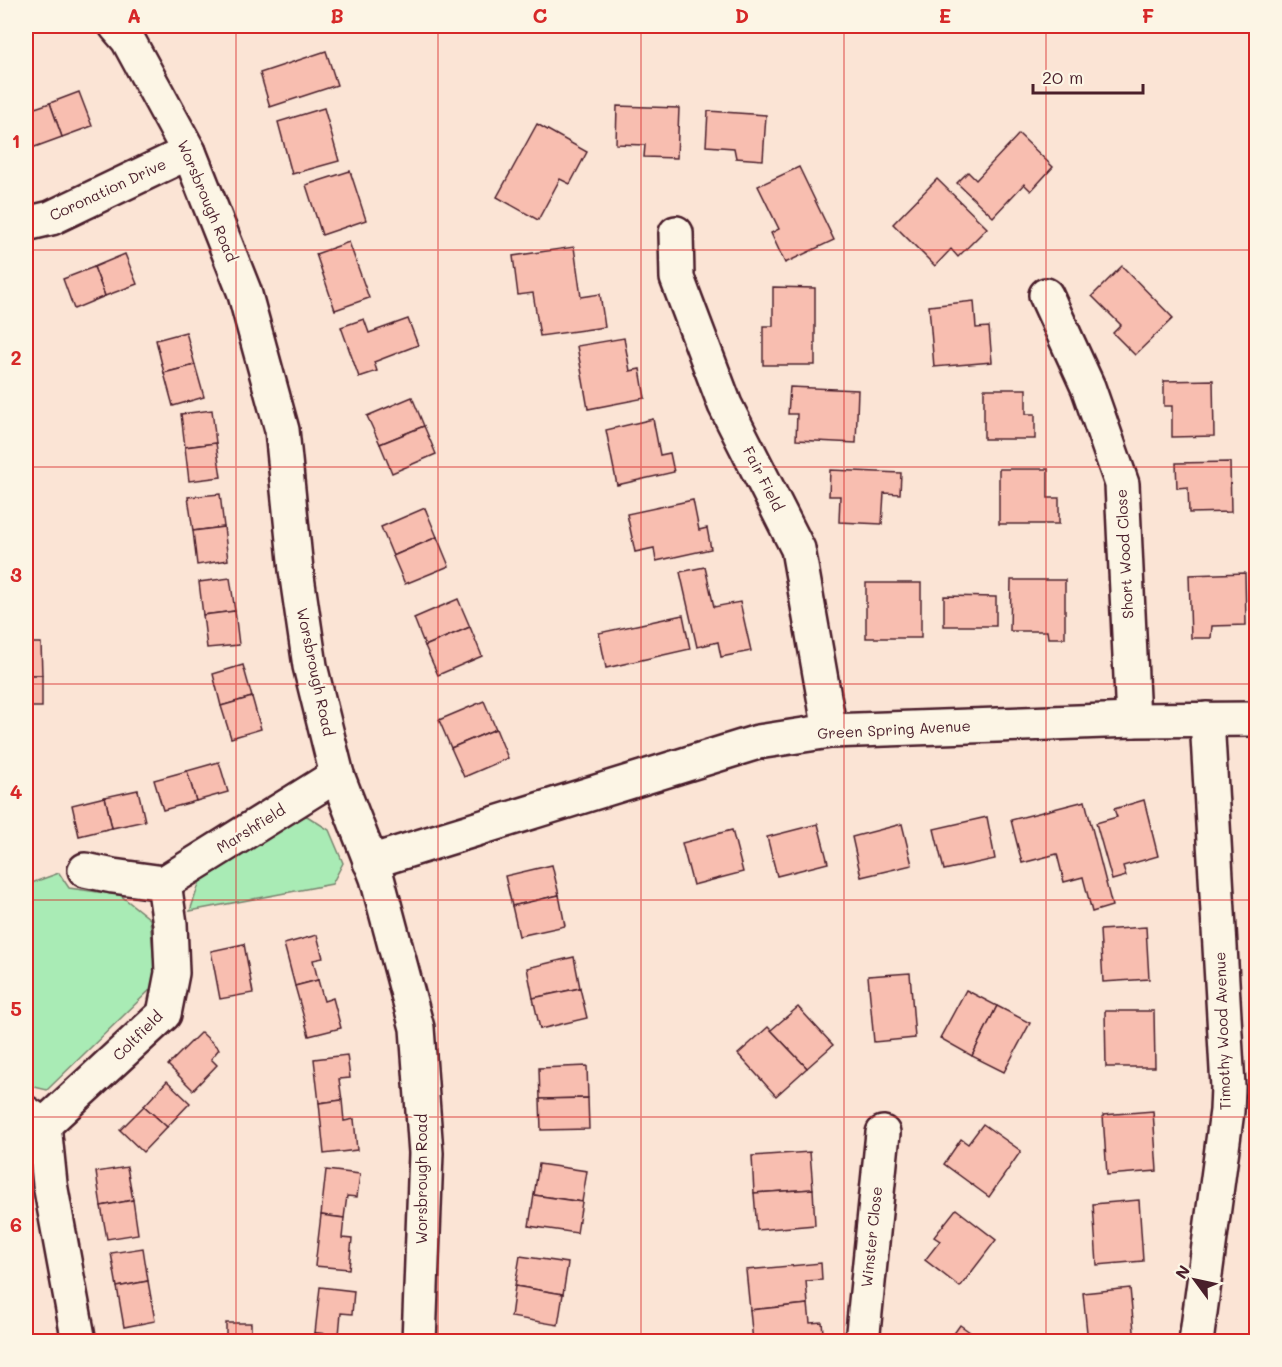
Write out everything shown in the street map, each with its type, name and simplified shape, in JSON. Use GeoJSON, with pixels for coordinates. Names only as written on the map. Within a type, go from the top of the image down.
{"type":"FeatureCollection","features":[{"type":"Feature","properties":{"kind":"street","name":"Worsbrough Road"},"geometry":{"type":"LineString","coordinates":[[116,26],[128,40],[189,152],[244,291],[282,430],[296,570],[310,666],[338,775],[377,878],[417,1028],[426,1153],[419,1341]]}},
{"type":"Feature","properties":{"kind":"street","name":"Coronation Drive"},"geometry":{"type":"LineString","coordinates":[[26,225],[51,218],[189,152]]}},
{"type":"Feature","properties":{"kind":"street","name":"Fair Field"},"geometry":{"type":"LineString","coordinates":[[676,233],[677,278],[725,405],[798,549],[830,731]]}},
{"type":"Feature","properties":{"kind":"street","name":"Short Wood Close"},"geometry":{"type":"LineString","coordinates":[[1046,295],[1088,387],[1122,484],[1133,720]]}},
{"type":"Feature","properties":{"kind":"street","name":"Timothy Wood Avenue"},"geometry":{"type":"LineString","coordinates":[[1196,1341],[1227,1111],[1228,1087],[1207,719]]}},
{"type":"Feature","properties":{"kind":"street","name":"Green Spring Avenue"},"geometry":{"type":"LineString","coordinates":[[370,862],[758,742],[830,731],[1133,720],[1257,719]]}},
{"type":"Feature","properties":{"kind":"street","name":"Marshfield"},"geometry":{"type":"LineString","coordinates":[[164,883],[338,775]]}},
{"type":"Feature","properties":{"kind":"street"},"geometry":{"type":"LineString","coordinates":[[85,870],[164,883]]}},
{"type":"Feature","properties":{"kind":"street","name":"Coltfield"},"geometry":{"type":"LineString","coordinates":[[79,1341],[52,1196],[34,1119],[164,1014],[172,973],[170,924],[164,883]]}},
{"type":"Feature","properties":{"kind":"street","name":"Winster Close"},"geometry":{"type":"LineString","coordinates":[[862,1341],[883,1133]]}},
{"type":"Feature","properties":{"kind":"green space"},"geometry":{"type":"Polygon","coordinates":[[[307,816],[329,830],[343,863],[332,884],[190,911],[200,881],[287,819],[307,816]]]}},
{"type":"Feature","properties":{"kind":"green space"},"geometry":{"type":"Polygon","coordinates":[[[59,873],[69,888],[120,895],[150,919],[156,984],[47,1090],[26,1085],[26,885],[59,873]]]}},
{"type":"Feature","properties":{"kind":"building"},"geometry":{"type":"Polygon","coordinates":[[[326,51],[337,85],[270,107],[260,73],[326,51]]]}},
{"type":"Feature","properties":{"kind":"building"},"geometry":{"type":"Polygon","coordinates":[[[79,92],[92,126],[62,137],[50,103],[79,92]]]}},
{"type":"Feature","properties":{"kind":"building"},"geometry":{"type":"Polygon","coordinates":[[[50,103],[62,137],[32,148],[26,129],[26,111],[50,103]]]}},
{"type":"Feature","properties":{"kind":"building"},"geometry":{"type":"Polygon","coordinates":[[[617,106],[679,108],[677,158],[644,157],[645,145],[616,144],[617,106]]]}},
{"type":"Feature","properties":{"kind":"building"},"geometry":{"type":"Polygon","coordinates":[[[324,108],[339,161],[292,174],[278,122],[324,108]]]}},
{"type":"Feature","properties":{"kind":"building"},"geometry":{"type":"Polygon","coordinates":[[[708,111],[766,115],[763,160],[736,158],[734,148],[706,146],[708,111]]]}},
{"type":"Feature","properties":{"kind":"building"},"geometry":{"type":"Polygon","coordinates":[[[537,124],[587,152],[570,184],[560,179],[538,220],[497,197],[537,124]]]}},
{"type":"Feature","properties":{"kind":"building"},"geometry":{"type":"Polygon","coordinates":[[[1019,134],[1053,167],[1031,191],[1024,184],[993,217],[957,183],[968,172],[976,180],[1019,134]]]}},
{"type":"Feature","properties":{"kind":"building"},"geometry":{"type":"Polygon","coordinates":[[[799,167],[834,240],[785,263],[771,233],[779,229],[758,186],[799,167]]]}},
{"type":"Feature","properties":{"kind":"building"},"geometry":{"type":"Polygon","coordinates":[[[350,171],[366,220],[322,235],[306,185],[350,171]]]}},
{"type":"Feature","properties":{"kind":"building"},"geometry":{"type":"Polygon","coordinates":[[[937,179],[987,228],[958,257],[951,249],[935,266],[893,224],[937,179]]]}},
{"type":"Feature","properties":{"kind":"building"},"geometry":{"type":"Polygon","coordinates":[[[349,242],[369,298],[335,310],[316,254],[349,242]]]}},
{"type":"Feature","properties":{"kind":"building"},"geometry":{"type":"Polygon","coordinates":[[[574,247],[581,297],[600,294],[605,327],[540,336],[533,293],[518,295],[513,256],[574,247]]]}},
{"type":"Feature","properties":{"kind":"building"},"geometry":{"type":"Polygon","coordinates":[[[125,254],[137,284],[105,296],[94,267],[125,254]]]}},
{"type":"Feature","properties":{"kind":"building"},"geometry":{"type":"Polygon","coordinates":[[[1122,266],[1173,318],[1135,355],[1113,333],[1121,325],[1092,296],[1122,266]]]}},
{"type":"Feature","properties":{"kind":"building"},"geometry":{"type":"Polygon","coordinates":[[[94,267],[105,296],[74,309],[63,279],[94,267]]]}},
{"type":"Feature","properties":{"kind":"building"},"geometry":{"type":"Polygon","coordinates":[[[773,287],[815,288],[815,365],[763,365],[763,326],[773,326],[773,287]]]}},
{"type":"Feature","properties":{"kind":"building"},"geometry":{"type":"Polygon","coordinates":[[[974,301],[976,328],[989,327],[992,362],[934,367],[929,306],[974,301]]]}},
{"type":"Feature","properties":{"kind":"building"},"geometry":{"type":"Polygon","coordinates":[[[364,319],[369,333],[408,319],[418,345],[374,362],[377,371],[359,377],[341,327],[364,319]]]}},
{"type":"Feature","properties":{"kind":"building"},"geometry":{"type":"Polygon","coordinates":[[[186,332],[195,365],[164,373],[156,340],[186,332]]]}},
{"type":"Feature","properties":{"kind":"building"},"geometry":{"type":"Polygon","coordinates":[[[624,338],[630,371],[640,369],[645,398],[588,409],[577,346],[624,338]]]}},
{"type":"Feature","properties":{"kind":"building"},"geometry":{"type":"Polygon","coordinates":[[[195,365],[204,397],[173,406],[164,373],[195,365]]]}},
{"type":"Feature","properties":{"kind":"building"},"geometry":{"type":"Polygon","coordinates":[[[1213,380],[1214,436],[1172,437],[1172,406],[1164,406],[1164,381],[1213,380]]]}},
{"type":"Feature","properties":{"kind":"building"},"geometry":{"type":"Polygon","coordinates":[[[790,387],[858,390],[856,443],[796,440],[797,414],[788,414],[790,387]]]}},
{"type":"Feature","properties":{"kind":"building"},"geometry":{"type":"Polygon","coordinates":[[[984,389],[1026,389],[1026,414],[1035,414],[1035,439],[984,439],[984,389]]]}},
{"type":"Feature","properties":{"kind":"building"},"geometry":{"type":"Polygon","coordinates":[[[412,397],[424,426],[380,444],[367,416],[412,397]]]}},
{"type":"Feature","properties":{"kind":"building"},"geometry":{"type":"Polygon","coordinates":[[[212,410],[216,443],[185,447],[181,414],[212,410]]]}},
{"type":"Feature","properties":{"kind":"building"},"geometry":{"type":"Polygon","coordinates":[[[653,419],[660,455],[670,453],[674,472],[617,485],[606,430],[653,419]]]}},
{"type":"Feature","properties":{"kind":"building"},"geometry":{"type":"Polygon","coordinates":[[[424,426],[436,454],[392,473],[380,444],[424,426]]]}},
{"type":"Feature","properties":{"kind":"building"},"geometry":{"type":"Polygon","coordinates":[[[216,443],[221,477],[189,481],[185,447],[216,443]]]}},
{"type":"Feature","properties":{"kind":"building"},"geometry":{"type":"Polygon","coordinates":[[[1230,462],[1231,512],[1189,513],[1188,487],[1177,488],[1176,463],[1230,462]]]}},
{"type":"Feature","properties":{"kind":"building"},"geometry":{"type":"Polygon","coordinates":[[[999,469],[1048,469],[1048,498],[1059,498],[1059,524],[999,524],[999,469]]]}},
{"type":"Feature","properties":{"kind":"building"},"geometry":{"type":"Polygon","coordinates":[[[830,470],[901,473],[900,494],[884,493],[882,524],[839,522],[840,496],[829,496],[830,470]]]}},
{"type":"Feature","properties":{"kind":"building"},"geometry":{"type":"Polygon","coordinates":[[[220,494],[224,527],[193,531],[188,497],[220,494]]]}},
{"type":"Feature","properties":{"kind":"building"},"geometry":{"type":"Polygon","coordinates":[[[693,500],[699,530],[707,528],[711,549],[656,561],[654,548],[635,552],[627,514],[693,500]]]}},
{"type":"Feature","properties":{"kind":"building"},"geometry":{"type":"Polygon","coordinates":[[[425,508],[437,537],[393,556],[381,527],[425,508]]]}},
{"type":"Feature","properties":{"kind":"building"},"geometry":{"type":"Polygon","coordinates":[[[224,527],[228,560],[197,565],[193,531],[224,527]]]}},
{"type":"Feature","properties":{"kind":"building"},"geometry":{"type":"Polygon","coordinates":[[[27,534],[28,565],[26,565],[27,534]]]}},
{"type":"Feature","properties":{"kind":"building"},"geometry":{"type":"Polygon","coordinates":[[[437,537],[449,566],[405,584],[393,556],[437,537]]]}},
{"type":"Feature","properties":{"kind":"building"},"geometry":{"type":"Polygon","coordinates":[[[26,565],[28,565],[28,597],[26,597],[26,565]]]}},
{"type":"Feature","properties":{"kind":"building"},"geometry":{"type":"Polygon","coordinates":[[[705,567],[714,607],[740,602],[751,651],[721,657],[718,642],[697,647],[680,572],[705,567]]]}},
{"type":"Feature","properties":{"kind":"building"},"geometry":{"type":"Polygon","coordinates":[[[1245,573],[1246,625],[1212,626],[1211,638],[1191,638],[1189,575],[1245,573]]]}},
{"type":"Feature","properties":{"kind":"building"},"geometry":{"type":"Polygon","coordinates":[[[230,578],[235,611],[203,615],[199,582],[230,578]]]}},
{"type":"Feature","properties":{"kind":"building"},"geometry":{"type":"Polygon","coordinates":[[[1011,580],[1065,580],[1065,638],[1048,638],[1047,631],[1010,631],[1011,580]]]}},
{"type":"Feature","properties":{"kind":"building"},"geometry":{"type":"Polygon","coordinates":[[[866,583],[921,583],[921,638],[866,638],[866,583]]]}},
{"type":"Feature","properties":{"kind":"building"},"geometry":{"type":"Polygon","coordinates":[[[944,596],[996,597],[996,626],[944,626],[944,596]]]}},
{"type":"Feature","properties":{"kind":"building"},"geometry":{"type":"Polygon","coordinates":[[[458,599],[470,627],[425,646],[414,618],[458,599]]]}},
{"type":"Feature","properties":{"kind":"building"},"geometry":{"type":"Polygon","coordinates":[[[235,611],[239,645],[207,648],[203,615],[235,611]]]}},
{"type":"Feature","properties":{"kind":"building"},"geometry":{"type":"Polygon","coordinates":[[[683,615],[690,649],[606,668],[599,633],[683,615]]]}},
{"type":"Feature","properties":{"kind":"building"},"geometry":{"type":"Polygon","coordinates":[[[470,627],[482,656],[438,675],[425,646],[470,627]]]}},
{"type":"Feature","properties":{"kind":"building"},"geometry":{"type":"Polygon","coordinates":[[[26,643],[41,643],[42,675],[26,675],[26,643]]]}},
{"type":"Feature","properties":{"kind":"building"},"geometry":{"type":"Polygon","coordinates":[[[243,665],[252,697],[221,706],[213,674],[243,665]]]}},
{"type":"Feature","properties":{"kind":"building"},"geometry":{"type":"Polygon","coordinates":[[[26,675],[42,675],[42,707],[26,707],[26,675]]]}},
{"type":"Feature","properties":{"kind":"building"},"geometry":{"type":"Polygon","coordinates":[[[252,697],[261,729],[231,738],[221,706],[252,697]]]}},
{"type":"Feature","properties":{"kind":"building"},"geometry":{"type":"Polygon","coordinates":[[[484,701],[496,729],[451,748],[439,720],[484,701]]]}},
{"type":"Feature","properties":{"kind":"building"},"geometry":{"type":"Polygon","coordinates":[[[496,729],[508,758],[464,777],[451,748],[496,729]]]}},
{"type":"Feature","properties":{"kind":"building"},"geometry":{"type":"Polygon","coordinates":[[[219,762],[228,792],[196,801],[187,771],[219,762]]]}},
{"type":"Feature","properties":{"kind":"building"},"geometry":{"type":"Polygon","coordinates":[[[187,771],[196,801],[163,810],[154,780],[187,771]]]}},
{"type":"Feature","properties":{"kind":"building"},"geometry":{"type":"Polygon","coordinates":[[[138,790],[145,821],[112,828],[105,797],[138,790]]]}},
{"type":"Feature","properties":{"kind":"building"},"geometry":{"type":"Polygon","coordinates":[[[105,797],[112,828],[79,836],[72,805],[105,797]]]}},
{"type":"Feature","properties":{"kind":"building"},"geometry":{"type":"Polygon","coordinates":[[[1144,800],[1158,856],[1123,866],[1126,876],[1112,880],[1096,823],[1117,817],[1114,809],[1144,800]]]}},
{"type":"Feature","properties":{"kind":"building"},"geometry":{"type":"Polygon","coordinates":[[[1085,801],[1112,906],[1092,912],[1083,877],[1064,882],[1057,854],[1022,863],[1011,820],[1085,801]]]}},
{"type":"Feature","properties":{"kind":"building"},"geometry":{"type":"Polygon","coordinates":[[[987,817],[995,859],[944,870],[934,829],[987,817]]]}},
{"type":"Feature","properties":{"kind":"building"},"geometry":{"type":"Polygon","coordinates":[[[818,824],[828,863],[777,876],[767,837],[818,824]]]}},
{"type":"Feature","properties":{"kind":"building"},"geometry":{"type":"Polygon","coordinates":[[[902,824],[912,865],[861,877],[852,837],[902,824]]]}},
{"type":"Feature","properties":{"kind":"building"},"geometry":{"type":"Polygon","coordinates":[[[732,830],[743,872],[693,885],[682,843],[732,830]]]}},
{"type":"Feature","properties":{"kind":"building"},"geometry":{"type":"Polygon","coordinates":[[[552,865],[559,895],[512,906],[505,876],[552,865]]]}},
{"type":"Feature","properties":{"kind":"building"},"geometry":{"type":"Polygon","coordinates":[[[559,895],[565,926],[519,936],[512,906],[559,895]]]}},
{"type":"Feature","properties":{"kind":"building"},"geometry":{"type":"Polygon","coordinates":[[[1146,927],[1149,979],[1103,982],[1100,930],[1146,927]]]}},
{"type":"Feature","properties":{"kind":"building"},"geometry":{"type":"Polygon","coordinates":[[[317,935],[323,958],[313,960],[318,980],[295,986],[284,944],[317,935]]]}},
{"type":"Feature","properties":{"kind":"building"},"geometry":{"type":"Polygon","coordinates":[[[244,944],[253,993],[220,999],[211,951],[244,944]]]}},
{"type":"Feature","properties":{"kind":"building"},"geometry":{"type":"Polygon","coordinates":[[[574,957],[580,988],[533,998],[527,968],[574,957]]]}},
{"type":"Feature","properties":{"kind":"building"},"geometry":{"type":"Polygon","coordinates":[[[910,973],[915,1038],[874,1042],[868,976],[910,973]]]}},
{"type":"Feature","properties":{"kind":"building"},"geometry":{"type":"Polygon","coordinates":[[[318,980],[324,1001],[333,998],[341,1028],[309,1036],[295,986],[318,980]]]}},
{"type":"Feature","properties":{"kind":"building"},"geometry":{"type":"Polygon","coordinates":[[[580,988],[587,1018],[540,1029],[533,998],[580,988]]]}},
{"type":"Feature","properties":{"kind":"building"},"geometry":{"type":"Polygon","coordinates":[[[966,990],[997,1006],[972,1056],[940,1038],[966,990]]]}},
{"type":"Feature","properties":{"kind":"building"},"geometry":{"type":"Polygon","coordinates":[[[997,1006],[1030,1023],[1004,1072],[972,1056],[997,1006]]]}},
{"type":"Feature","properties":{"kind":"building"},"geometry":{"type":"Polygon","coordinates":[[[798,1007],[833,1045],[807,1068],[771,1030],[798,1007]]]}},
{"type":"Feature","properties":{"kind":"building"},"geometry":{"type":"Polygon","coordinates":[[[1105,1011],[1154,1011],[1155,1067],[1106,1067],[1105,1011]]]}},
{"type":"Feature","properties":{"kind":"building"},"geometry":{"type":"Polygon","coordinates":[[[768,1027],[807,1068],[776,1096],[738,1054],[768,1027]]]}},
{"type":"Feature","properties":{"kind":"building"},"geometry":{"type":"Polygon","coordinates":[[[201,1032],[219,1049],[211,1059],[217,1065],[193,1090],[168,1065],[201,1032]]]}},
{"type":"Feature","properties":{"kind":"building"},"geometry":{"type":"Polygon","coordinates":[[[347,1055],[350,1078],[339,1079],[342,1100],[319,1103],[314,1059],[347,1055]]]}},
{"type":"Feature","properties":{"kind":"building"},"geometry":{"type":"Polygon","coordinates":[[[587,1066],[588,1098],[540,1099],[539,1068],[587,1066]]]}},
{"type":"Feature","properties":{"kind":"building"},"geometry":{"type":"Polygon","coordinates":[[[167,1081],[190,1103],[167,1127],[144,1106],[167,1081]]]}},
{"type":"Feature","properties":{"kind":"building"},"geometry":{"type":"Polygon","coordinates":[[[588,1098],[589,1129],[541,1130],[540,1099],[588,1098]]]}},
{"type":"Feature","properties":{"kind":"building"},"geometry":{"type":"Polygon","coordinates":[[[342,1100],[344,1121],[354,1119],[357,1150],[324,1154],[319,1103],[342,1100]]]}},
{"type":"Feature","properties":{"kind":"building"},"geometry":{"type":"Polygon","coordinates":[[[144,1106],[167,1127],[143,1152],[120,1130],[144,1106]]]}},
{"type":"Feature","properties":{"kind":"building"},"geometry":{"type":"Polygon","coordinates":[[[1153,1111],[1157,1171],[1107,1175],[1103,1115],[1153,1111]]]}},
{"type":"Feature","properties":{"kind":"building"},"geometry":{"type":"Polygon","coordinates":[[[983,1124],[1021,1151],[989,1197],[944,1164],[961,1139],[968,1144],[983,1124]]]}},
{"type":"Feature","properties":{"kind":"building"},"geometry":{"type":"Polygon","coordinates":[[[810,1152],[813,1189],[754,1193],[752,1156],[810,1152]]]}},
{"type":"Feature","properties":{"kind":"building"},"geometry":{"type":"Polygon","coordinates":[[[539,1164],[587,1171],[582,1202],[534,1195],[539,1164]]]}},
{"type":"Feature","properties":{"kind":"building"},"geometry":{"type":"Polygon","coordinates":[[[127,1167],[133,1200],[101,1206],[96,1172],[127,1167]]]}},
{"type":"Feature","properties":{"kind":"building"},"geometry":{"type":"Polygon","coordinates":[[[326,1170],[360,1174],[357,1197],[347,1196],[344,1218],[321,1215],[326,1170]]]}},
{"type":"Feature","properties":{"kind":"building"},"geometry":{"type":"Polygon","coordinates":[[[813,1189],[815,1225],[757,1230],[754,1193],[813,1189]]]}},
{"type":"Feature","properties":{"kind":"building"},"geometry":{"type":"Polygon","coordinates":[[[534,1195],[582,1202],[577,1233],[529,1226],[534,1195]]]}},
{"type":"Feature","properties":{"kind":"building"},"geometry":{"type":"Polygon","coordinates":[[[133,1200],[138,1234],[107,1239],[101,1206],[133,1200]]]}},
{"type":"Feature","properties":{"kind":"building"},"geometry":{"type":"Polygon","coordinates":[[[1139,1200],[1143,1261],[1097,1265],[1093,1204],[1139,1200]]]}},
{"type":"Feature","properties":{"kind":"building"},"geometry":{"type":"Polygon","coordinates":[[[956,1209],[996,1240],[960,1287],[925,1260],[940,1241],[934,1237],[956,1209]]]}},
{"type":"Feature","properties":{"kind":"building"},"geometry":{"type":"Polygon","coordinates":[[[321,1215],[344,1218],[342,1238],[352,1239],[349,1269],[315,1266],[321,1215]]]}},
{"type":"Feature","properties":{"kind":"building"},"geometry":{"type":"Polygon","coordinates":[[[143,1248],[148,1281],[117,1287],[111,1253],[143,1248]]]}},
{"type":"Feature","properties":{"kind":"building"},"geometry":{"type":"Polygon","coordinates":[[[520,1256],[568,1263],[563,1294],[515,1286],[520,1256]]]}},
{"type":"Feature","properties":{"kind":"building"},"geometry":{"type":"Polygon","coordinates":[[[821,1263],[822,1280],[806,1281],[808,1304],[750,1310],[746,1270],[821,1263]]]}},
{"type":"Feature","properties":{"kind":"building"},"geometry":{"type":"Polygon","coordinates":[[[148,1281],[155,1321],[124,1327],[117,1287],[148,1281]]]}},
{"type":"Feature","properties":{"kind":"building"},"geometry":{"type":"Polygon","coordinates":[[[515,1286],[563,1294],[558,1325],[511,1317],[515,1286]]]}},
{"type":"Feature","properties":{"kind":"building"},"geometry":{"type":"Polygon","coordinates":[[[320,1287],[354,1291],[352,1314],[341,1313],[339,1335],[315,1333],[320,1287]]]}},
{"type":"Feature","properties":{"kind":"building"},"geometry":{"type":"Polygon","coordinates":[[[1130,1288],[1135,1342],[1088,1342],[1083,1293],[1130,1288]]]}},
{"type":"Feature","properties":{"kind":"building"},"geometry":{"type":"Polygon","coordinates":[[[808,1304],[810,1323],[822,1322],[824,1342],[753,1342],[750,1310],[808,1304]]]}},
{"type":"Feature","properties":{"kind":"building"},"geometry":{"type":"Polygon","coordinates":[[[226,1323],[251,1323],[251,1339],[262,1338],[262,1342],[226,1342],[226,1323]]]}},
{"type":"Feature","properties":{"kind":"building"},"geometry":{"type":"Polygon","coordinates":[[[960,1325],[984,1342],[948,1342],[960,1325]]]}},
{"type":"Feature","properties":{"kind":"building"},"geometry":{"type":"Polygon","coordinates":[[[315,1333],[339,1335],[338,1342],[314,1342],[315,1333]]]}}]}
